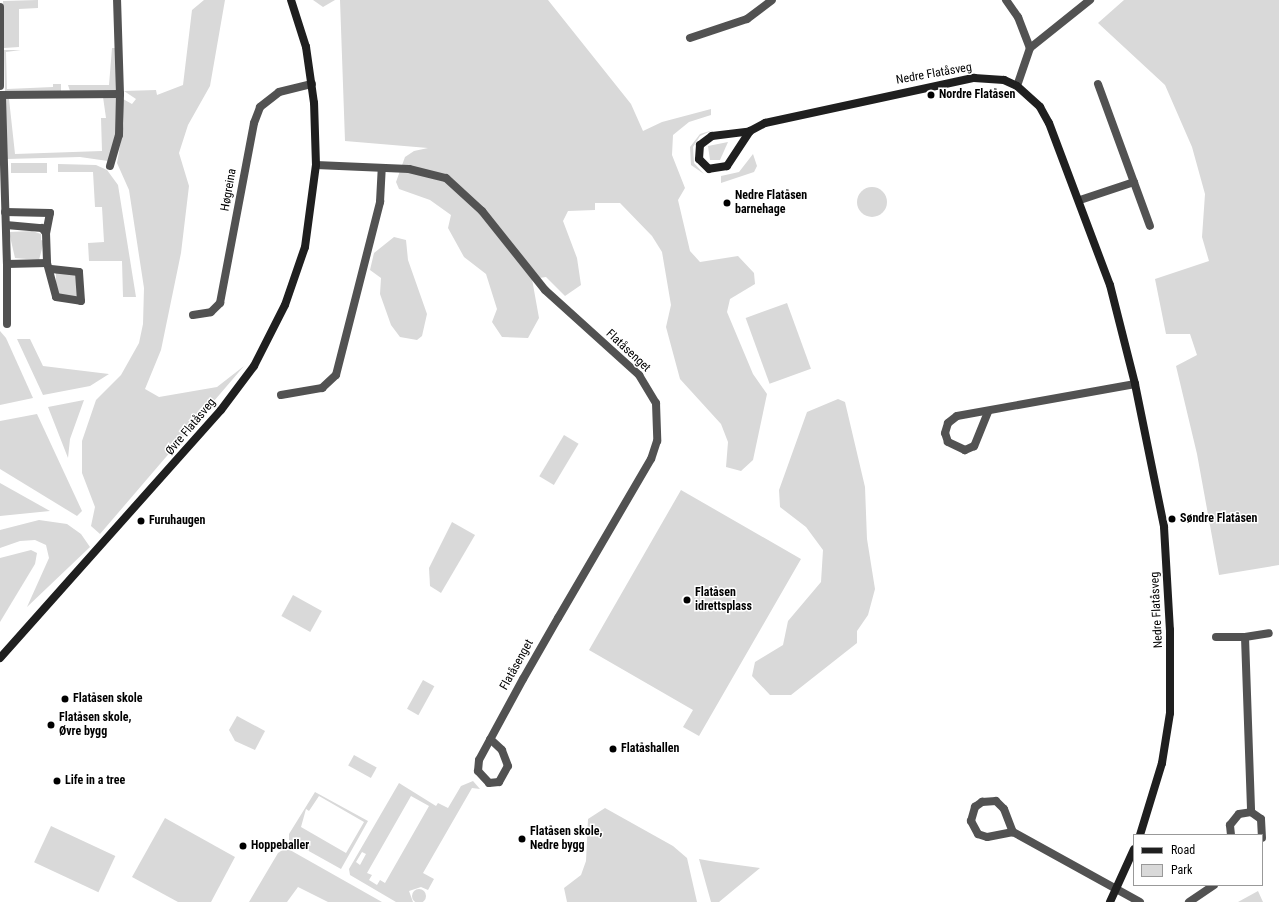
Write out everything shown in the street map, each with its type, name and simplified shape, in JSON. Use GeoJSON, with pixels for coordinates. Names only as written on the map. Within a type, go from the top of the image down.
{"type":"FeatureCollection","features":[{"type":"Feature","properties":{"kind":"street"},"geometry":{"type":"LineString","coordinates":[[110,166],[119,135],[120,94],[117,0]]}},
{"type":"Feature","properties":{"kind":"street"},"geometry":{"type":"LineString","coordinates":[[291,0],[306,47],[312,84],[316,165]]}},
{"type":"Feature","properties":{"kind":"street"},"geometry":{"type":"LineString","coordinates":[[690,38],[742,22],[772,0]]}},
{"type":"Feature","properties":{"kind":"street"},"geometry":{"type":"LineString","coordinates":[[1006,0],[1018,17],[1030,48]]}},
{"type":"Feature","properties":{"kind":"street"},"geometry":{"type":"LineString","coordinates":[[1017,86],[1030,48],[1090,0]]}},
{"type":"Feature","properties":{"kind":"street"},"geometry":{"type":"LineString","coordinates":[[0,7],[0,86]]}},
{"type":"Feature","properties":{"kind":"street","name":"Nedre Flatåsveg"},"geometry":{"type":"LineString","coordinates":[[750,131],[727,166],[717,171],[703,165],[698,152],[705,140],[723,133],[750,131],[765,123],[955,81],[991,78],[1017,86],[1040,107],[1049,123],[1080,200],[1110,285],[1135,384],[1164,527],[1169,605],[1170,713],[1162,763],[1140,834]]}},
{"type":"Feature","properties":{"kind":"street","name":"Høgreina"},"geometry":{"type":"LineString","coordinates":[[193,315],[211,312],[220,303],[254,123],[260,107],[279,92],[312,84]]}},
{"type":"Feature","properties":{"kind":"street"},"geometry":{"type":"LineString","coordinates":[[1098,84],[1150,226]]}},
{"type":"Feature","properties":{"kind":"street"},"geometry":{"type":"LineString","coordinates":[[6,324],[7,264],[1,96],[120,94]]}},
{"type":"Feature","properties":{"kind":"street","name":"Flatåsenget"},"geometry":{"type":"LineString","coordinates":[[316,165],[430,172],[462,189],[545,290],[639,375],[656,402],[658,441],[651,459],[490,739],[477,765],[482,778],[489,783],[499,782],[508,766],[502,750],[490,739]]}},
{"type":"Feature","properties":{"kind":"street","name":"Øvre Flatåsveg"},"geometry":{"type":"LineString","coordinates":[[0,658],[188,450],[254,366],[285,305],[305,247],[316,165]]}},
{"type":"Feature","properties":{"kind":"street"},"geometry":{"type":"LineString","coordinates":[[281,395],[322,388],[336,375],[380,202],[382,169]]}},
{"type":"Feature","properties":{"kind":"street"},"geometry":{"type":"LineString","coordinates":[[1080,200],[1134,182]]}},
{"type":"Feature","properties":{"kind":"street"},"geometry":{"type":"LineString","coordinates":[[5,212],[50,213],[46,233],[49,266],[56,297],[81,301],[80,272],[49,266],[7,264]]}},
{"type":"Feature","properties":{"kind":"street"},"geometry":{"type":"LineString","coordinates":[[6,225],[42,228],[46,233]]}},
{"type":"Feature","properties":{"kind":"street"},"geometry":{"type":"LineString","coordinates":[[988,412],[974,446],[965,450],[948,442],[945,433],[948,423],[957,416],[988,412],[1135,384]]}},
{"type":"Feature","properties":{"kind":"street"},"geometry":{"type":"LineString","coordinates":[[1216,637],[1245,637],[1269,633]]}},
{"type":"Feature","properties":{"kind":"street"},"geometry":{"type":"LineString","coordinates":[[1245,637],[1251,812]]}},
{"type":"Feature","properties":{"kind":"street"},"geometry":{"type":"LineString","coordinates":[[1013,832],[987,837],[978,834],[971,821],[975,807],[982,802],[996,802],[1004,808],[1013,832],[1140,902]]}},
{"type":"Feature","properties":{"kind":"street"},"geometry":{"type":"LineString","coordinates":[[1231,834],[1230,825],[1239,814],[1251,812],[1261,819],[1262,834]]}},
{"type":"Feature","properties":{"kind":"street"},"geometry":{"type":"LineString","coordinates":[[1110,902],[1133,851]]}},
{"type":"Feature","properties":{"kind":"street"},"geometry":{"type":"LineString","coordinates":[[1189,902],[1213,886]]}},
{"type":"Feature","properties":{"kind":"green space"},"geometry":{"type":"Polygon","coordinates":[[[38,0],[38,8],[19,9],[19,47],[4,48],[3,1],[38,0]]]}},
{"type":"Feature","properties":{"kind":"green space"},"geometry":{"type":"Polygon","coordinates":[[[204,0],[225,0],[210,86],[188,125],[179,153],[189,186],[181,253],[161,350],[145,389],[159,397],[217,387],[244,366],[100,534],[91,526],[95,507],[82,473],[82,441],[96,400],[121,375],[139,343],[143,324],[144,288],[129,190],[117,163],[124,123],[123,99],[132,104],[136,99],[124,91],[156,90],[157,95],[183,85],[192,10],[204,0]]]}},
{"type":"Feature","properties":{"kind":"green space"},"geometry":{"type":"Polygon","coordinates":[[[313,0],[335,0],[323,7],[313,0]]]}},
{"type":"Feature","properties":{"kind":"green space"},"geometry":{"type":"Polygon","coordinates":[[[340,0],[548,0],[631,104],[643,131],[662,122],[711,109],[711,115],[689,122],[673,135],[672,155],[685,188],[678,200],[690,251],[700,262],[738,256],[754,273],[755,284],[730,299],[727,312],[753,374],[767,394],[753,460],[741,471],[726,467],[728,442],[721,424],[680,379],[666,327],[671,305],[662,252],[652,236],[620,203],[595,203],[595,210],[568,211],[563,221],[577,258],[581,285],[565,296],[546,277],[532,279],[539,318],[528,338],[502,337],[492,322],[497,309],[486,274],[464,257],[448,228],[451,215],[430,200],[399,189],[396,182],[405,157],[414,151],[428,148],[345,141],[340,0]]]}},
{"type":"Feature","properties":{"kind":"green space"},"geometry":{"type":"Polygon","coordinates":[[[1124,0],[1279,0],[1279,565],[1219,575],[1197,454],[1176,366],[1197,355],[1190,334],[1166,334],[1155,279],[1209,261],[1202,237],[1205,194],[1192,147],[1165,85],[1098,23],[1124,0]]]}},
{"type":"Feature","properties":{"kind":"green space"},"geometry":{"type":"Polygon","coordinates":[[[112,48],[116,48],[117,90],[70,91],[68,85],[109,85],[112,48]]]}},
{"type":"Feature","properties":{"kind":"green space"},"geometry":{"type":"Polygon","coordinates":[[[4,50],[21,50],[6,52],[7,89],[53,87],[53,84],[61,84],[61,91],[5,92],[4,50]]]}},
{"type":"Feature","properties":{"kind":"green space"},"geometry":{"type":"Polygon","coordinates":[[[103,97],[116,97],[117,134],[108,161],[80,157],[7,159],[5,99],[9,99],[15,154],[102,151],[101,118],[106,118],[103,97]]]}},
{"type":"Feature","properties":{"kind":"green space"},"geometry":{"type":"Polygon","coordinates":[[[713,130],[700,136],[693,147],[694,163],[704,174],[691,165],[690,147],[700,134],[713,130]]]}},
{"type":"Feature","properties":{"kind":"green space"},"geometry":{"type":"Polygon","coordinates":[[[728,142],[720,160],[710,160],[708,146],[728,142]]]}},
{"type":"Feature","properties":{"kind":"green space"},"geometry":{"type":"Polygon","coordinates":[[[753,154],[757,166],[754,172],[721,183],[721,176],[739,172],[753,154]]]}},
{"type":"Feature","properties":{"kind":"green space"},"geometry":{"type":"Polygon","coordinates":[[[11,163],[47,163],[47,173],[11,173],[11,163]]]}},
{"type":"Feature","properties":{"kind":"green space"},"geometry":{"type":"Polygon","coordinates":[[[58,164],[96,165],[107,170],[118,185],[136,297],[123,297],[122,261],[89,261],[88,243],[104,242],[102,207],[95,207],[93,172],[58,172],[58,164]]]}},
{"type":"Feature","properties":{"kind":"green space"},"geometry":{"type":"Polygon","coordinates":[[[872,187],[878,188],[886,196],[886,208],[878,216],[872,217],[866,216],[858,208],[857,202],[858,196],[866,188],[872,187]]]}},
{"type":"Feature","properties":{"kind":"green space"},"geometry":{"type":"Polygon","coordinates":[[[32,231],[41,234],[41,240],[44,241],[39,260],[15,258],[9,232],[32,231]]]}},
{"type":"Feature","properties":{"kind":"green space"},"geometry":{"type":"Polygon","coordinates":[[[394,237],[406,240],[408,260],[427,314],[422,336],[417,340],[400,337],[391,325],[380,294],[381,278],[370,270],[374,253],[394,237]]]}},
{"type":"Feature","properties":{"kind":"green space"},"geometry":{"type":"Polygon","coordinates":[[[56,273],[76,274],[77,297],[62,297],[56,292],[56,273]]]}},
{"type":"Feature","properties":{"kind":"green space"},"geometry":{"type":"Polygon","coordinates":[[[787,303],[811,369],[770,384],[746,318],[787,303]]]}},
{"type":"Feature","properties":{"kind":"green space"},"geometry":{"type":"Polygon","coordinates":[[[0,331],[6,338],[33,398],[0,405],[0,331]]]}},
{"type":"Feature","properties":{"kind":"green space"},"geometry":{"type":"Polygon","coordinates":[[[17,339],[30,339],[43,366],[109,374],[90,386],[43,395],[17,339]]]}},
{"type":"Feature","properties":{"kind":"green space"},"geometry":{"type":"Polygon","coordinates":[[[838,399],[845,402],[865,487],[867,539],[875,589],[868,615],[857,631],[857,643],[791,695],[770,695],[752,676],[755,662],[783,645],[788,621],[821,582],[823,550],[806,527],[780,507],[779,490],[807,412],[838,399]]]}},
{"type":"Feature","properties":{"kind":"green space"},"geometry":{"type":"Polygon","coordinates":[[[84,400],[70,439],[68,458],[48,407],[84,400]]]}},
{"type":"Feature","properties":{"kind":"green space"},"geometry":{"type":"Polygon","coordinates":[[[37,414],[82,511],[77,516],[0,469],[0,421],[37,414]]]}},
{"type":"Feature","properties":{"kind":"green space"},"geometry":{"type":"Polygon","coordinates":[[[564,435],[579,444],[554,485],[539,476],[564,435]]]}},
{"type":"Feature","properties":{"kind":"green space"},"geometry":{"type":"Polygon","coordinates":[[[0,483],[50,511],[0,516],[0,483]]]}},
{"type":"Feature","properties":{"kind":"green space","name":"Flatåsen idrettsplass"},"geometry":{"type":"Polygon","coordinates":[[[681,490],[801,559],[699,736],[683,727],[693,710],[589,650],[681,490]]]}},
{"type":"Feature","properties":{"kind":"green space"},"geometry":{"type":"Polygon","coordinates":[[[39,520],[67,524],[81,534],[90,547],[27,607],[49,558],[46,545],[35,540],[20,541],[0,548],[0,530],[39,520]]]}},
{"type":"Feature","properties":{"kind":"green space"},"geometry":{"type":"Polygon","coordinates":[[[452,522],[475,535],[441,593],[430,586],[429,568],[452,522]]]}},
{"type":"Feature","properties":{"kind":"green space"},"geometry":{"type":"Polygon","coordinates":[[[31,550],[37,553],[35,564],[0,622],[0,558],[31,550]]]}},
{"type":"Feature","properties":{"kind":"green space"},"geometry":{"type":"Polygon","coordinates":[[[293,595],[322,611],[310,632],[281,616],[293,595]]]}},
{"type":"Feature","properties":{"kind":"green space"},"geometry":{"type":"Polygon","coordinates":[[[423,680],[434,686],[418,715],[407,709],[423,680]]]}},
{"type":"Feature","properties":{"kind":"green space"},"geometry":{"type":"Polygon","coordinates":[[[237,716],[265,731],[255,750],[235,741],[229,730],[237,716]]]}},
{"type":"Feature","properties":{"kind":"green space"},"geometry":{"type":"Polygon","coordinates":[[[354,755],[377,768],[371,778],[348,765],[354,755]]]}},
{"type":"Feature","properties":{"kind":"green space"},"geometry":{"type":"Polygon","coordinates":[[[473,781],[480,789],[472,788],[423,873],[434,879],[428,890],[421,887],[409,891],[413,902],[396,902],[350,875],[349,869],[399,783],[436,806],[438,803],[448,808],[461,786],[473,781]],[[411,796],[367,873],[372,875],[369,880],[377,885],[380,880],[385,883],[429,806],[411,796]],[[362,852],[356,862],[360,865],[366,854],[362,852]]]}},
{"type":"Feature","properties":{"kind":"green space"},"geometry":{"type":"Polygon","coordinates":[[[315,792],[368,821],[341,869],[289,840],[289,834],[315,792]],[[319,796],[309,811],[306,809],[301,827],[346,853],[364,822],[319,796]]]}},
{"type":"Feature","properties":{"kind":"green space"},"geometry":{"type":"Polygon","coordinates":[[[605,808],[673,846],[687,858],[697,902],[567,902],[564,888],[581,875],[586,861],[588,819],[605,808]]]}},
{"type":"Feature","properties":{"kind":"green space"},"geometry":{"type":"Polygon","coordinates":[[[165,818],[235,857],[211,902],[178,902],[132,877],[165,818]]]}},
{"type":"Feature","properties":{"kind":"green space"},"geometry":{"type":"Polygon","coordinates":[[[51,826],[115,856],[98,892],[34,862],[51,826]]]}},
{"type":"Feature","properties":{"kind":"green space"},"geometry":{"type":"Polygon","coordinates":[[[284,849],[290,850],[382,902],[328,902],[298,887],[287,902],[249,902],[278,853],[284,849]]]}},
{"type":"Feature","properties":{"kind":"green space"},"geometry":{"type":"Polygon","coordinates":[[[699,859],[760,868],[719,902],[711,902],[699,859]]]}},
{"type":"Feature","properties":{"kind":"green space"},"geometry":{"type":"Polygon","coordinates":[[[419,889],[424,891],[426,896],[424,901],[419,903],[414,901],[412,896],[414,891],[419,889]]]}},
{"type":"Feature","properties":{"kind":"green space"},"geometry":{"type":"Polygon","coordinates":[[[1258,891],[1263,902],[1238,902],[1258,891]]]}},
{"type":"Feature","properties":{"kind":"place","name":"Nordre Flatåsen"},"geometry":{"type":"Point","coordinates":[931,95]}},
{"type":"Feature","properties":{"kind":"place","name":"Nedre Flatåsen barnehage"},"geometry":{"type":"Point","coordinates":[727,203]}},
{"type":"Feature","properties":{"kind":"place","name":"Søndre Flatåsen"},"geometry":{"type":"Point","coordinates":[1172,519]}},
{"type":"Feature","properties":{"kind":"place","name":"Furuhaugen"},"geometry":{"type":"Point","coordinates":[141,521]}},
{"type":"Feature","properties":{"kind":"place","name":"Flatåsen idrettsplass"},"geometry":{"type":"Point","coordinates":[687,600]}},
{"type":"Feature","properties":{"kind":"place","name":"Flatåsen skole"},"geometry":{"type":"Point","coordinates":[65,699]}},
{"type":"Feature","properties":{"kind":"place","name":"Flatåsen skole, Øvre bygg"},"geometry":{"type":"Point","coordinates":[51,725]}},
{"type":"Feature","properties":{"kind":"place","name":"Flatåshallen"},"geometry":{"type":"Point","coordinates":[613,749]}},
{"type":"Feature","properties":{"kind":"place","name":"Life in a tree"},"geometry":{"type":"Point","coordinates":[57,781]}},
{"type":"Feature","properties":{"kind":"place","name":"Flatåsen skole, Nedre bygg"},"geometry":{"type":"Point","coordinates":[522,839]}},
{"type":"Feature","properties":{"kind":"place","name":"Hoppeballer"},"geometry":{"type":"Point","coordinates":[243,846]}}]}
